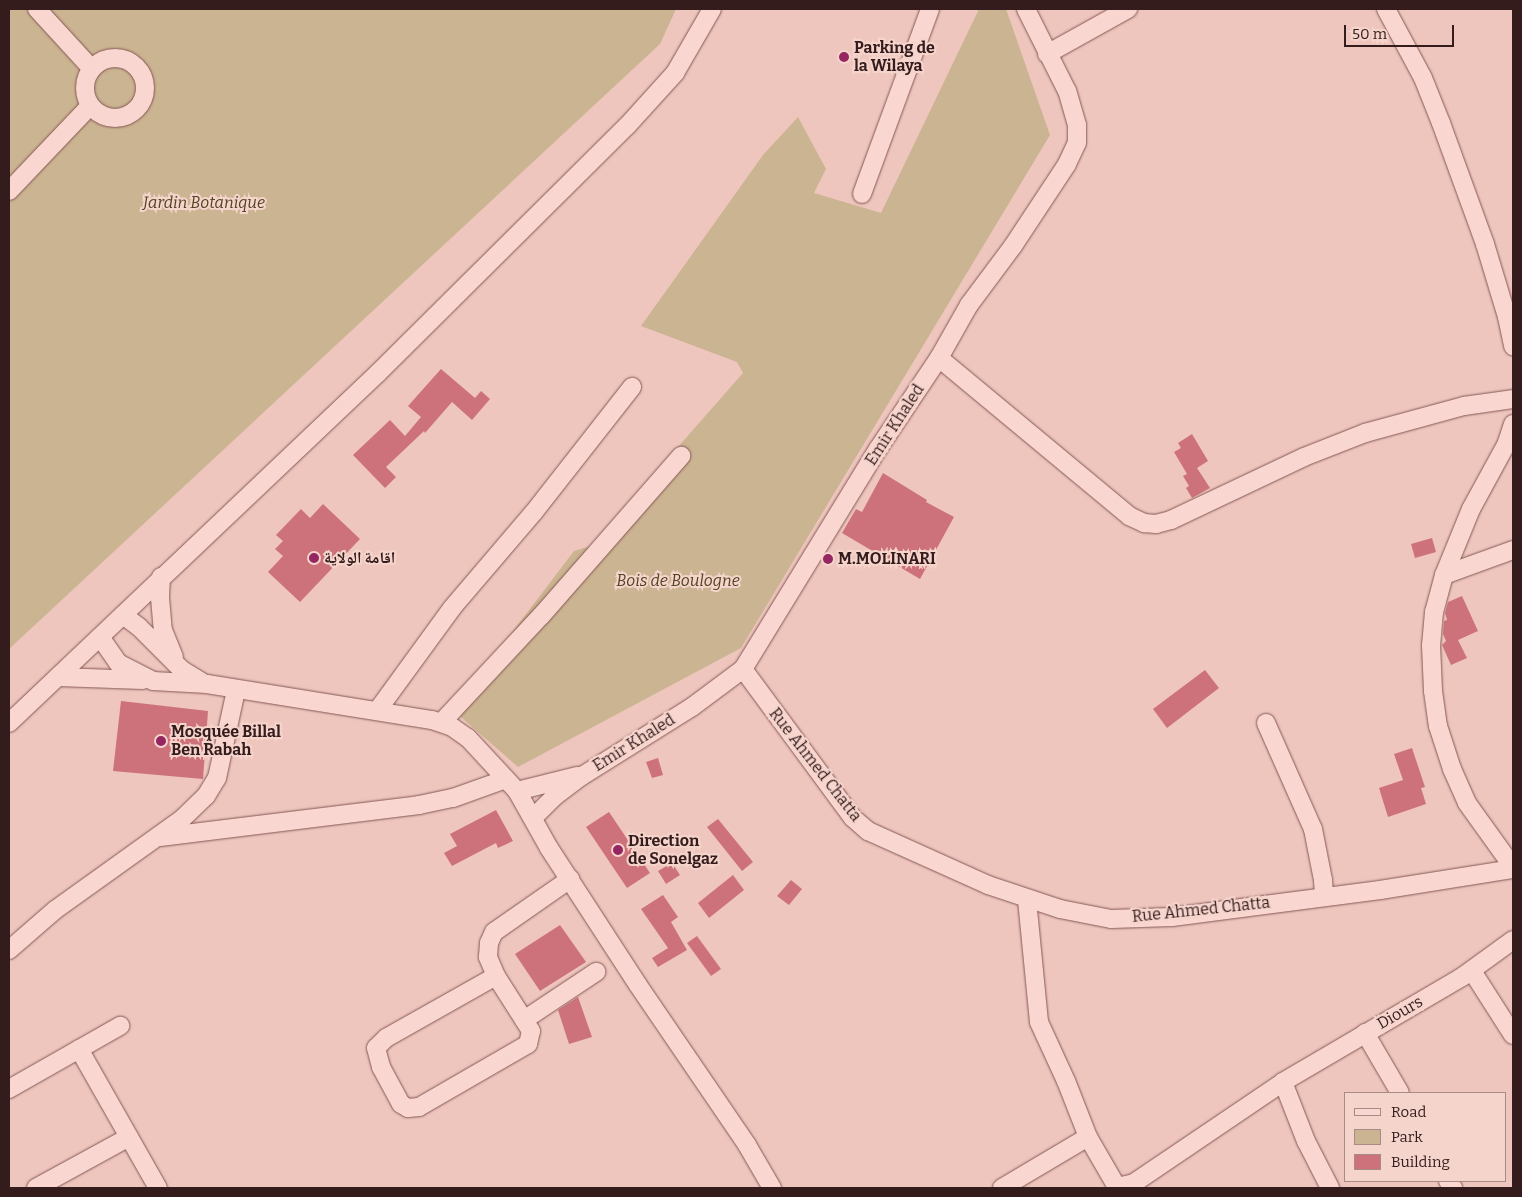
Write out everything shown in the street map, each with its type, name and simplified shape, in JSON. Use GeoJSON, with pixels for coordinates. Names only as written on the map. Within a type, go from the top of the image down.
{"type":"FeatureCollection","features":[{"type":"Feature","properties":{"kind":"street"},"geometry":{"type":"LineString","coordinates":[[37,9],[92,68]]}},
{"type":"Feature","properties":{"kind":"street"},"geometry":{"type":"LineString","coordinates":[[9,723],[378,373],[627,126],[675,73],[712,9]]}},
{"type":"Feature","properties":{"kind":"street"},"geometry":{"type":"LineString","coordinates":[[862,194],[930,9]]}},
{"type":"Feature","properties":{"kind":"street","name":"Emir Khaled"},"geometry":{"type":"LineString","coordinates":[[582,776],[692,707],[743,669],[878,449],[939,358],[969,305],[1013,246],[1067,164],[1077,143],[1076,125],[1067,91],[1026,9]]}},
{"type":"Feature","properties":{"kind":"street"},"geometry":{"type":"LineString","coordinates":[[1047,54],[1128,9]]}},
{"type":"Feature","properties":{"kind":"street"},"geometry":{"type":"LineString","coordinates":[[1386,9],[1423,78],[1441,123],[1485,244],[1507,317],[1513,346]]}},
{"type":"Feature","properties":{"kind":"street"},"geometry":{"type":"LineString","coordinates":[[119,57],[137,66],[146,84],[142,103],[126,116],[117,119],[107,117],[90,106],[84,87],[92,68],[109,58],[119,57]]}},
{"type":"Feature","properties":{"kind":"street"},"geometry":{"type":"LineString","coordinates":[[9,191],[90,106]]}},
{"type":"Feature","properties":{"kind":"street"},"geometry":{"type":"LineString","coordinates":[[939,358],[1129,516],[1144,523],[1156,524],[1171,520],[1227,491],[1304,457],[1365,434],[1464,406],[1513,400]]}},
{"type":"Feature","properties":{"kind":"street"},"geometry":{"type":"LineString","coordinates":[[377,711],[452,608],[534,512],[632,387]]}},
{"type":"Feature","properties":{"kind":"street"},"geometry":{"type":"LineString","coordinates":[[1513,424],[1507,443],[1471,508],[1444,575],[1434,612],[1431,645],[1433,691],[1438,726],[1467,803],[1513,868]]}},
{"type":"Feature","properties":{"kind":"street"},"geometry":{"type":"LineString","coordinates":[[442,722],[554,602],[681,456]]}},
{"type":"Feature","properties":{"kind":"street"},"geometry":{"type":"LineString","coordinates":[[1444,575],[1513,550]]}},
{"type":"Feature","properties":{"kind":"street"},"geometry":{"type":"LineString","coordinates":[[161,577],[160,598],[163,630],[171,652],[182,670]]}},
{"type":"Feature","properties":{"kind":"street"},"geometry":{"type":"LineString","coordinates":[[122,615],[144,632],[182,670],[207,684]]}},
{"type":"Feature","properties":{"kind":"street"},"geometry":{"type":"LineString","coordinates":[[100,637],[118,663],[153,681]]}},
{"type":"Feature","properties":{"kind":"street","name":"Rue Ahmed Chatta"},"geometry":{"type":"LineString","coordinates":[[743,669],[853,818],[868,831],[952,869],[1027,899],[1060,909],[1110,919],[1172,917],[1380,890],[1513,868]]}},
{"type":"Feature","properties":{"kind":"street"},"geometry":{"type":"LineString","coordinates":[[58,677],[207,684],[442,722],[468,738],[512,785],[549,848],[638,985],[747,1145],[772,1188]]}},
{"type":"Feature","properties":{"kind":"street"},"geometry":{"type":"LineString","coordinates":[[9,950],[55,910],[182,819],[206,796],[217,778],[236,690]]}},
{"type":"Feature","properties":{"kind":"street"},"geometry":{"type":"LineString","coordinates":[[1266,722],[1312,829],[1324,880],[1324,896]]}},
{"type":"Feature","properties":{"kind":"street"},"geometry":{"type":"LineString","coordinates":[[158,837],[419,805],[512,785],[582,776]]}},
{"type":"Feature","properties":{"kind":"street"},"geometry":{"type":"LineString","coordinates":[[533,818],[555,796],[582,776]]}},
{"type":"Feature","properties":{"kind":"street"},"geometry":{"type":"LineString","coordinates":[[496,976],[386,1038],[376,1048],[381,1067],[401,1104],[408,1108],[419,1107],[528,1044],[531,1031],[496,976],[488,958],[489,943],[494,932],[570,879]]}},
{"type":"Feature","properties":{"kind":"street","name":"Diours"},"geometry":{"type":"LineString","coordinates":[[1027,899],[1039,1022],[1070,1089],[1088,1137],[1117,1188],[1134,1183],[1283,1082],[1472,971],[1513,940]]}},
{"type":"Feature","properties":{"kind":"street"},"geometry":{"type":"LineString","coordinates":[[1472,971],[1513,1035]]}},
{"type":"Feature","properties":{"kind":"street"},"geometry":{"type":"LineString","coordinates":[[524,1020],[596,972]]}},
{"type":"Feature","properties":{"kind":"street"},"geometry":{"type":"LineString","coordinates":[[9,1089],[120,1026]]}},
{"type":"Feature","properties":{"kind":"street"},"geometry":{"type":"LineString","coordinates":[[1365,1033],[1399,1092]]}},
{"type":"Feature","properties":{"kind":"street"},"geometry":{"type":"LineString","coordinates":[[79,1049],[158,1188]]}},
{"type":"Feature","properties":{"kind":"street"},"geometry":{"type":"LineString","coordinates":[[1283,1082],[1306,1141],[1330,1188]]}},
{"type":"Feature","properties":{"kind":"street"},"geometry":{"type":"LineString","coordinates":[[36,1188],[129,1137]]}},
{"type":"Feature","properties":{"kind":"street"},"geometry":{"type":"LineString","coordinates":[[1002,1188],[1088,1137]]}},
{"type":"Feature","properties":{"kind":"green space","name":"Jardin Botanique"},"geometry":{"type":"Polygon","coordinates":[[[9,9],[676,9],[660,44],[9,649],[9,9]]]}},
{"type":"Feature","properties":{"kind":"green space","name":"Bois de Boulogne"},"geometry":{"type":"Polygon","coordinates":[[[979,9],[1006,9],[1050,135],[741,648],[518,767],[453,710],[574,551],[591,546],[743,373],[737,362],[641,326],[763,155],[798,117],[826,169],[814,193],[881,213],[979,9]]]}},
{"type":"Feature","properties":{"kind":"building"},"geometry":{"type":"Polygon","coordinates":[[[441,369],[475,398],[481,391],[490,399],[472,420],[452,402],[425,433],[424,431],[386,467],[396,477],[385,488],[353,455],[390,420],[405,436],[421,417],[408,406],[441,369]]]}},
{"type":"Feature","properties":{"kind":"building"},"geometry":{"type":"Polygon","coordinates":[[[1192,434],[1208,461],[1197,468],[1210,488],[1192,498],[1186,488],[1189,486],[1183,476],[1187,474],[1174,452],[1181,448],[1178,443],[1192,434]]]}},
{"type":"Feature","properties":{"kind":"building"},"geometry":{"type":"Polygon","coordinates":[[[883,473],[927,500],[926,502],[954,517],[920,579],[842,533],[856,509],[862,512],[883,473]]]}},
{"type":"Feature","properties":{"kind":"building"},"geometry":{"type":"Polygon","coordinates":[[[323,504],[360,539],[300,602],[268,572],[283,556],[275,549],[283,541],[276,535],[301,509],[310,518],[323,504]]]}},
{"type":"Feature","properties":{"kind":"building"},"geometry":{"type":"Polygon","coordinates":[[[1432,538],[1436,552],[1415,558],[1411,544],[1432,538]]]}},
{"type":"Feature","properties":{"kind":"building"},"geometry":{"type":"Polygon","coordinates":[[[1462,596],[1478,631],[1458,640],[1467,658],[1451,665],[1442,645],[1446,641],[1443,634],[1444,621],[1447,620],[1445,613],[1448,602],[1462,596]]]}},
{"type":"Feature","properties":{"kind":"building"},"geometry":{"type":"Polygon","coordinates":[[[1205,670],[1219,688],[1167,728],[1153,709],[1205,670]]]}},
{"type":"Feature","properties":{"kind":"building","name":"Mosquée Billal Ben Rabah"},"geometry":{"type":"Polygon","coordinates":[[[121,701],[208,711],[203,779],[113,771],[121,701]]]}},
{"type":"Feature","properties":{"kind":"building"},"geometry":{"type":"Polygon","coordinates":[[[1412,748],[1425,787],[1421,788],[1426,804],[1388,817],[1379,788],[1403,780],[1394,754],[1412,748]]]}},
{"type":"Feature","properties":{"kind":"building"},"geometry":{"type":"Polygon","coordinates":[[[658,758],[663,775],[652,778],[646,762],[658,758]]]}},
{"type":"Feature","properties":{"kind":"building"},"geometry":{"type":"Polygon","coordinates":[[[496,810],[513,841],[498,848],[496,843],[452,866],[444,853],[457,846],[450,834],[496,810]]]}},
{"type":"Feature","properties":{"kind":"building","name":"Direction de Sonelgaz"},"geometry":{"type":"Polygon","coordinates":[[[609,812],[650,873],[627,888],[586,827],[609,812]]]}},
{"type":"Feature","properties":{"kind":"building"},"geometry":{"type":"Polygon","coordinates":[[[718,819],[753,862],[742,871],[707,827],[718,819]]]}},
{"type":"Feature","properties":{"kind":"building"},"geometry":{"type":"Polygon","coordinates":[[[672,863],[680,875],[666,884],[658,871],[672,863]]]}},
{"type":"Feature","properties":{"kind":"building"},"geometry":{"type":"Polygon","coordinates":[[[733,875],[744,890],[709,918],[698,903],[733,875]]]}},
{"type":"Feature","properties":{"kind":"building"},"geometry":{"type":"Polygon","coordinates":[[[791,880],[802,889],[789,905],[777,896],[791,880]]]}},
{"type":"Feature","properties":{"kind":"building"},"geometry":{"type":"Polygon","coordinates":[[[663,895],[678,917],[671,922],[687,950],[658,967],[652,958],[668,948],[641,909],[663,895]]]}},
{"type":"Feature","properties":{"kind":"building"},"geometry":{"type":"Polygon","coordinates":[[[560,925],[586,962],[540,991],[515,954],[560,925]]]}},
{"type":"Feature","properties":{"kind":"building"},"geometry":{"type":"Polygon","coordinates":[[[697,936],[721,969],[711,976],[687,943],[697,936]]]}},
{"type":"Feature","properties":{"kind":"building"},"geometry":{"type":"Polygon","coordinates":[[[578,997],[592,1037],[569,1044],[558,1010],[578,997]]]}},
{"type":"Feature","properties":{"kind":"place","name":"Parking de la Wilaya"},"geometry":{"type":"Point","coordinates":[844,57]}},
{"type":"Feature","properties":{"kind":"place","name":"اقامة الولاية"},"geometry":{"type":"Point","coordinates":[314,558]}},
{"type":"Feature","properties":{"kind":"place","name":"M.MOLINARI"},"geometry":{"type":"Point","coordinates":[828,559]}},
{"type":"Feature","properties":{"kind":"place","name":"Mosquée Billal Ben Rabah"},"geometry":{"type":"Point","coordinates":[161,741]}},
{"type":"Feature","properties":{"kind":"place","name":"Direction de Sonelgaz"},"geometry":{"type":"Point","coordinates":[618,850]}}]}
